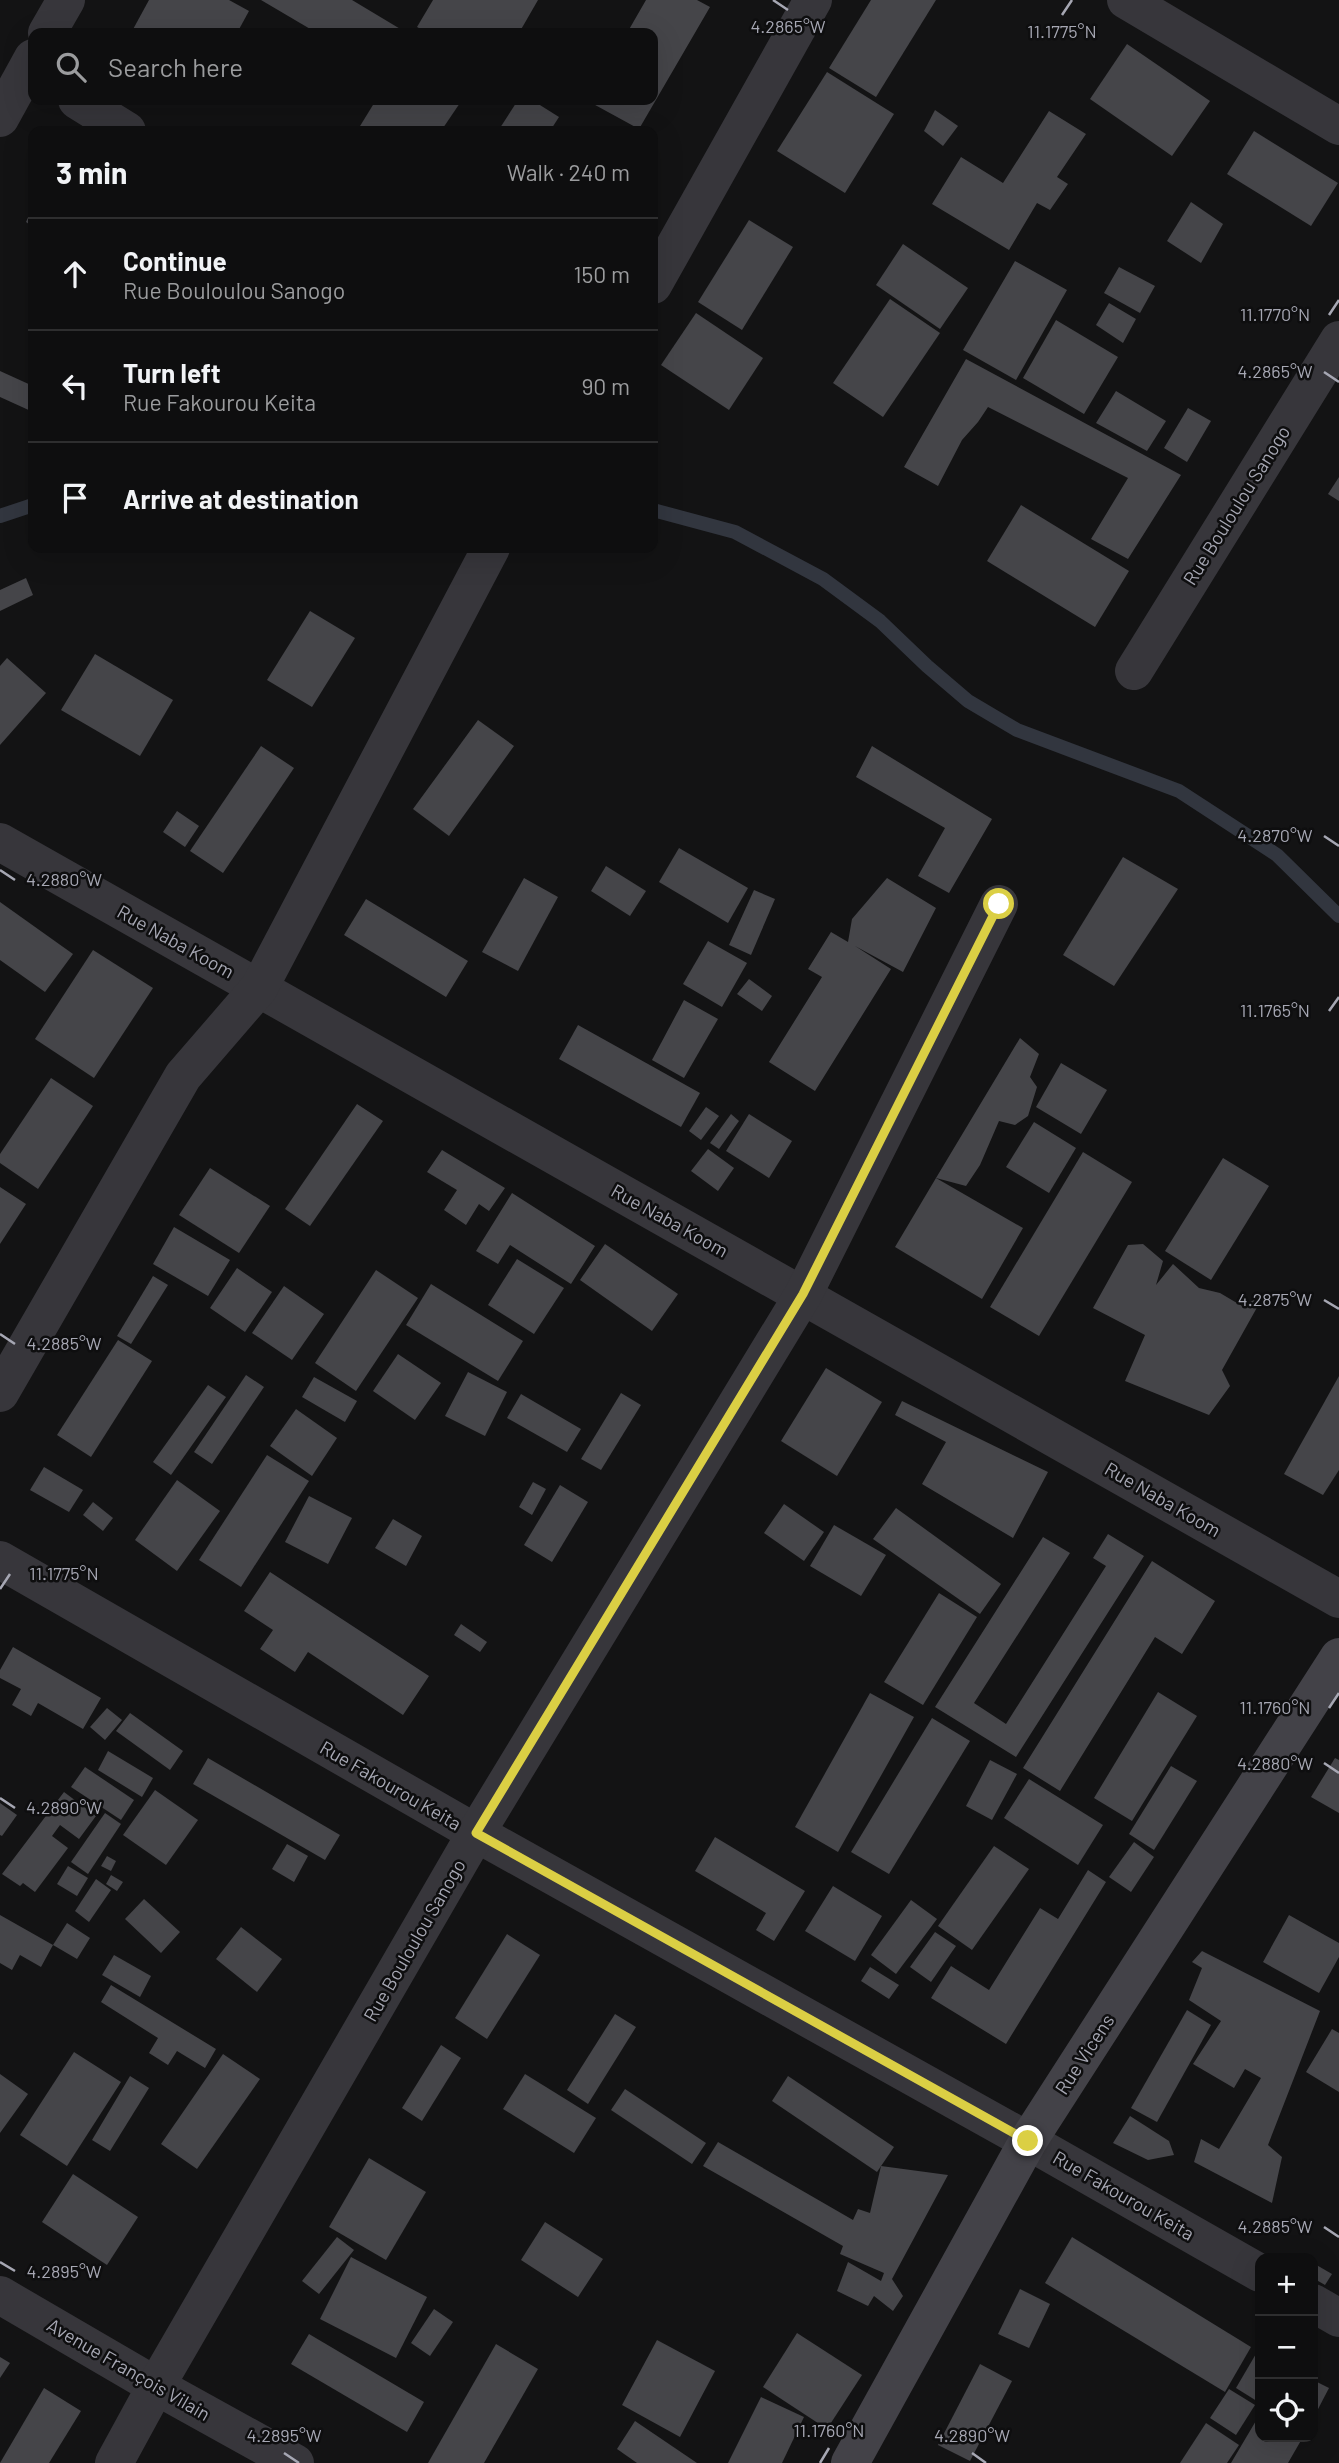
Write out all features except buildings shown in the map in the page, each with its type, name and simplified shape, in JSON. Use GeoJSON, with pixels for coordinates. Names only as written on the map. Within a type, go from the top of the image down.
{"type":"FeatureCollection","features":[{"type":"Feature","properties":{"kind":"street"},"geometry":{"type":"LineString","coordinates":[[50,28],[66,0]]}},
{"type":"Feature","properties":{"kind":"street"},"geometry":{"type":"LineString","coordinates":[[658,276],[813,0]]}},
{"type":"Feature","properties":{"kind":"street"},"geometry":{"type":"LineString","coordinates":[[1126,0],[1339,126]]}},
{"type":"Feature","properties":{"kind":"street"},"geometry":{"type":"LineString","coordinates":[[0,118],[24,63]]}},
{"type":"Feature","properties":{"kind":"street"},"geometry":{"type":"LineString","coordinates":[[85,105],[119,126]]}},
{"type":"Feature","properties":{"kind":"street","name":"Rue Bouloulou Sanogo"},"geometry":{"type":"LineString","coordinates":[[1134,671],[1339,340]]}},
{"type":"Feature","properties":{"kind":"street"},"geometry":{"type":"LineString","coordinates":[[0,1393],[183,1076],[259,988],[488,553]]}},
{"type":"Feature","properties":{"kind":"street","name":"Rue Naba Koom"},"geometry":{"type":"LineString","coordinates":[[0,842],[1339,1599]]}},
{"type":"Feature","properties":{"kind":"street","name":"Rue Bouloulou Sanogo"},"geometry":{"type":"LineString","coordinates":[[114,2463],[476,1833],[803,1294],[999,904]]}},
{"type":"Feature","properties":{"kind":"street","name":"Rue Fakourou Keita"},"geometry":{"type":"LineString","coordinates":[[0,1560],[476,1833],[1255,2270]]}},
{"type":"Feature","properties":{"kind":"street","name":"Rue Vicens"},"geometry":{"type":"LineString","coordinates":[[850,2463],[1028,2141],[1339,1657]]}},
{"type":"Feature","properties":{"kind":"street","name":"Avenue François Vilain"},"geometry":{"type":"LineString","coordinates":[[0,2295],[295,2463]]}},
{"type":"Feature","properties":{"kind":"street"},"geometry":{"type":"LineString","coordinates":[[1318,2306],[1339,2318]]}},
{"type":"Feature","properties":{"kind":"waterway"},"geometry":{"type":"LineString","coordinates":[[0,516],[28,507]]}},
{"type":"Feature","properties":{"kind":"waterway"},"geometry":{"type":"LineString","coordinates":[[658,511],[735,532],[823,579],[880,621],[968,701],[1017,730],[1179,791],[1277,855],[1339,916]]}},
{"type":"Feature","properties":{"kind":"route"},"geometry":{"type":"LineString","coordinates":[[999,904],[803,1294],[476,1833],[1028,2141]]}}]}
